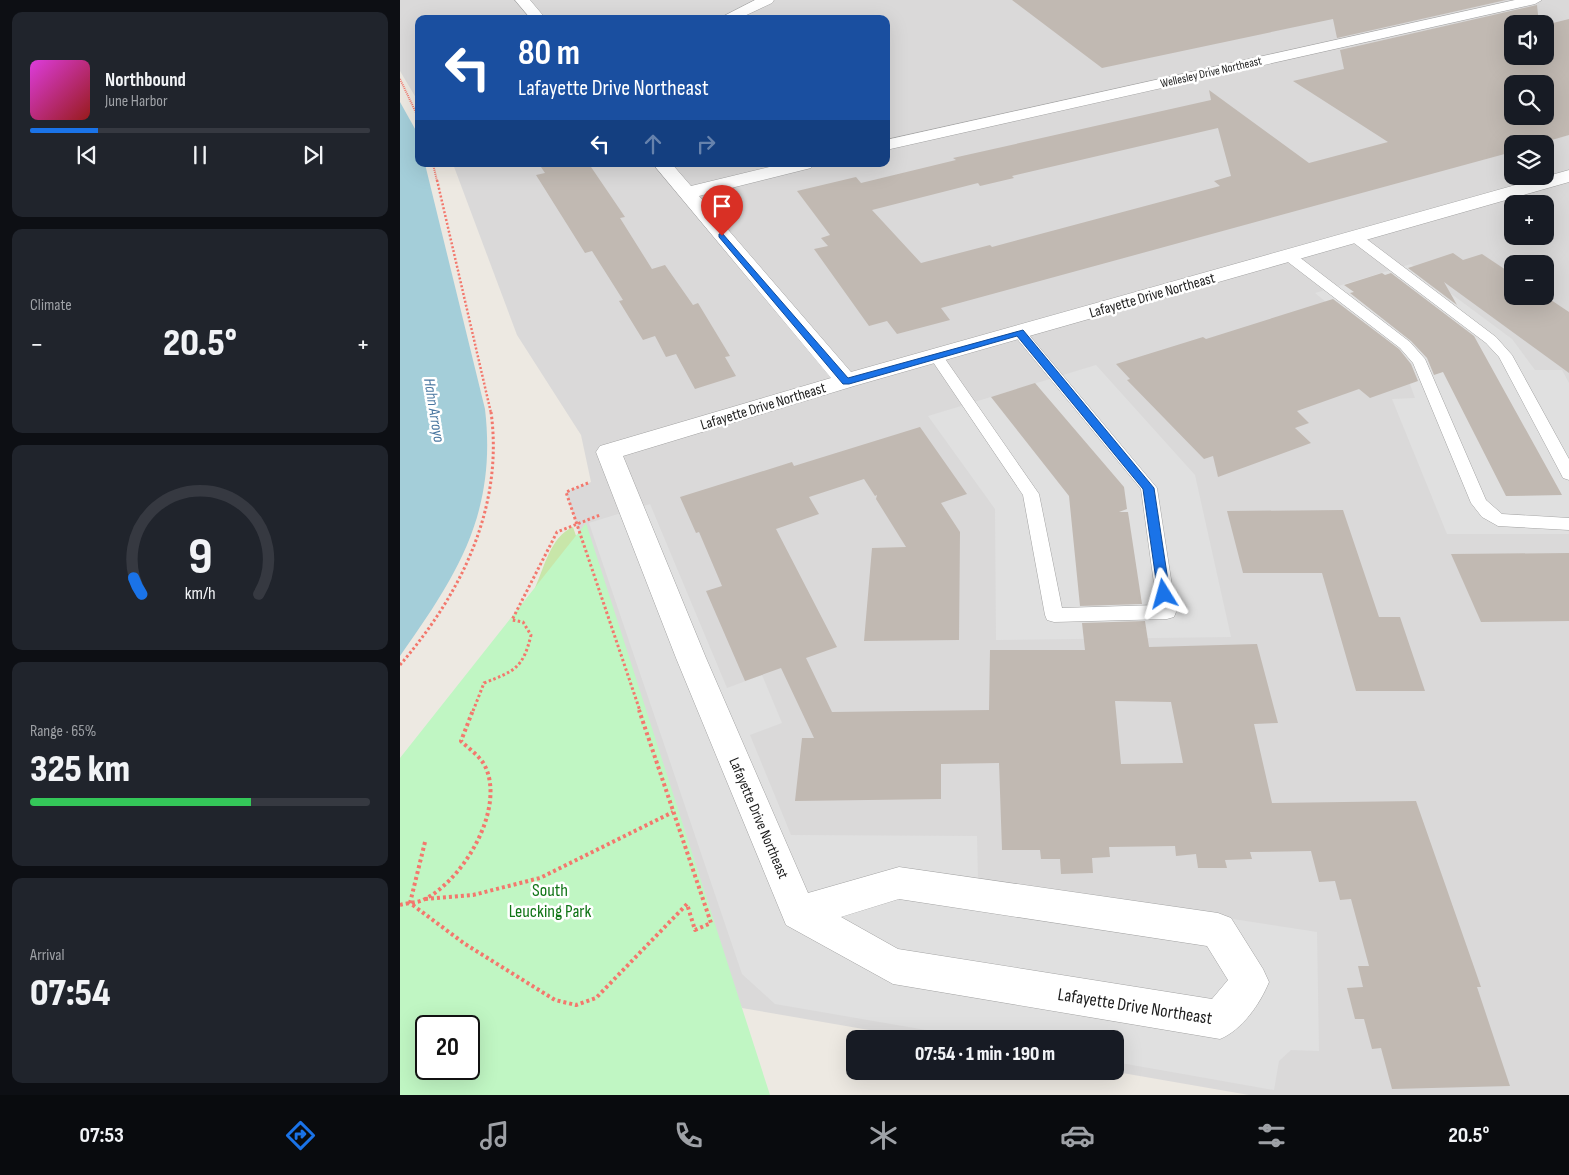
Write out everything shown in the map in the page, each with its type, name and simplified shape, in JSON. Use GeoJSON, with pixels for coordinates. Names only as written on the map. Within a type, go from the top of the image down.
{"type":"FeatureCollection","features":[{"type":"Feature","properties":{"kind":"street"},"geometry":{"type":"LineString","coordinates":[[522,0],[535,15]]}},
{"type":"Feature","properties":{"kind":"street"},"geometry":{"type":"LineString","coordinates":[[734,15],[767,0]]}},
{"type":"Feature","properties":{"kind":"street","name":"Wellesley Drive Northeast"},"geometry":{"type":"LineString","coordinates":[[890,144],[1535,0]]}},
{"type":"Feature","properties":{"kind":"street"},"geometry":{"type":"LineString","coordinates":[[664,167],[846,382]]}},
{"type":"Feature","properties":{"kind":"street"},"geometry":{"type":"LineString","coordinates":[[686,193],[792,167]]}},
{"type":"Feature","properties":{"kind":"street","name":"Lafayette Drive Northeast"},"geometry":{"type":"LineString","coordinates":[[799,913],[899,882],[1218,930],[1250,982],[1220,1020],[893,966],[799,913],[688,649],[609,452],[1019,332],[1569,176]]}},
{"type":"Feature","properties":{"kind":"lane"},"geometry":{"type":"LineString","coordinates":[[1355,236],[1491,340],[1505,355],[1569,474]]}},
{"type":"Feature","properties":{"kind":"lane"},"geometry":{"type":"LineString","coordinates":[[1289,256],[1401,342],[1420,362],[1479,502],[1488,514],[1498,520],[1569,524]]}},
{"type":"Feature","properties":{"kind":"lane"},"geometry":{"type":"LineString","coordinates":[[936,356],[1000,452],[1031,494],[1054,615],[1167,612],[1149,488],[1019,332]]}},
{"type":"Feature","properties":{"kind":"path"},"geometry":{"type":"LineString","coordinates":[[400,80],[415,112]]}},
{"type":"Feature","properties":{"kind":"path"},"geometry":{"type":"LineString","coordinates":[[400,665],[414,650],[453,593],[480,533],[493,471],[494,436],[489,400],[433,167]]}},
{"type":"Feature","properties":{"kind":"path"},"geometry":{"type":"LineString","coordinates":[[410,903],[465,944],[555,1000],[576,1005],[596,998],[687,904],[695,930],[712,923],[566,492],[592,482]]}},
{"type":"Feature","properties":{"kind":"path"},"geometry":{"type":"LineString","coordinates":[[424,899],[455,872],[480,840],[492,802],[486,767],[461,741],[484,683],[522,666],[527,657],[531,635],[523,622],[512,620],[557,532],[609,511]]}},
{"type":"Feature","properties":{"kind":"path"},"geometry":{"type":"LineString","coordinates":[[400,905],[424,899],[473,895],[540,878],[673,812]]}},
{"type":"Feature","properties":{"kind":"path"},"geometry":{"type":"LineString","coordinates":[[410,903],[425,842]]}},
{"type":"Feature","properties":{"kind":"shaded area"},"geometry":{"type":"Polygon","coordinates":[[[400,0],[1569,0],[1569,1095],[1249,1095],[1124,1073],[1124,1030],[869,1030],[742,1008],[709,933],[566,492],[591,482],[581,435],[517,335],[454,167],[890,167],[890,15],[415,15],[415,96],[400,71],[400,0]]]}},
{"type":"Feature","properties":{"kind":"shaded area"},"geometry":{"type":"Polygon","coordinates":[[[1411,264],[1512,339],[1535,370],[1562,370],[1569,383],[1569,534],[1447,534],[1392,399],[1415,398],[1403,365],[1315,293],[1411,264]]]}},
{"type":"Feature","properties":{"kind":"shaded area"},"geometry":{"type":"Polygon","coordinates":[[[1096,365],[1195,475],[1231,637],[996,640],[995,509],[928,416],[1096,365]]]}},
{"type":"Feature","properties":{"kind":"shaded area"},"geometry":{"type":"Polygon","coordinates":[[[650,504],[727,688],[762,675],[782,723],[750,735],[791,835],[977,836],[978,880],[1317,932],[1319,1051],[1291,1050],[1279,1061],[1274,1090],[1124,1064],[1124,1030],[926,1030],[775,1004],[742,974],[589,523],[650,504]]]}},
{"type":"Feature","properties":{"kind":"green space","name":"South Leucking Park"},"geometry":{"type":"Polygon","coordinates":[[[586,523],[770,1095],[400,1095],[400,758],[586,523]]]}},
{"type":"Feature","properties":{"kind":"green space"},"geometry":{"type":"Polygon","coordinates":[[[573,527],[592,583],[535,588],[549,553],[565,531],[573,527]]]}},
{"type":"Feature","properties":{"kind":"water","name":"Hahn Arroyo"},"geometry":{"type":"Polygon","coordinates":[[[400,102],[415,129],[415,167],[426,167],[485,409],[487,446],[485,480],[479,511],[469,541],[456,569],[400,656],[400,102]]]}},
{"type":"Feature","properties":{"kind":"building"},"geometry":{"type":"Polygon","coordinates":[[[1012,0],[1506,0],[1337,38],[1333,19],[1102,68],[1012,0]]]}},
{"type":"Feature","properties":{"kind":"building"},"geometry":{"type":"Polygon","coordinates":[[[1537,5],[1538,15],[1504,15],[1504,65],[1554,65],[1554,23],[1569,19],[1569,135],[1554,139],[1554,135],[1504,135],[1504,154],[941,308],[950,320],[897,334],[887,321],[869,326],[814,249],[828,246],[821,238],[830,235],[797,191],[856,177],[861,183],[956,160],[953,158],[1211,100],[1209,90],[1309,163],[1388,142],[1293,81],[1344,69],[1340,50],[1537,5]],[[1218,128],[1012,176],[1014,178],[980,186],[978,183],[872,210],[921,263],[990,245],[992,247],[1220,186],[1214,181],[1231,176],[1218,128]]]}},
{"type":"Feature","properties":{"kind":"building"},"geometry":{"type":"Polygon","coordinates":[[[541,167],[591,167],[625,217],[620,218],[652,269],[665,265],[693,305],[698,303],[730,356],[725,357],[736,376],[695,389],[676,354],[666,357],[655,336],[643,340],[619,301],[623,300],[592,251],[585,253],[536,175],[545,173],[541,167]]]}},
{"type":"Feature","properties":{"kind":"building"},"geometry":{"type":"Polygon","coordinates":[[[1453,253],[1463,260],[1482,254],[1504,269],[1504,305],[1554,305],[1554,302],[1569,312],[1569,373],[1444,282],[1457,305],[1408,268],[1453,253]]]}},
{"type":"Feature","properties":{"kind":"building"},"geometry":{"type":"Polygon","coordinates":[[[1382,273],[1385,275],[1391,273],[1474,336],[1562,495],[1506,496],[1443,372],[1434,375],[1427,358],[1411,341],[1350,293],[1354,292],[1344,285],[1382,273]]]}},
{"type":"Feature","properties":{"kind":"building"},"geometry":{"type":"Polygon","coordinates":[[[1333,299],[1399,349],[1411,364],[1418,381],[1370,398],[1359,389],[1297,411],[1309,423],[1295,428],[1311,443],[1218,477],[1213,456],[1204,459],[1127,380],[1130,379],[1116,364],[1203,337],[1206,339],[1333,299]]]}},
{"type":"Feature","properties":{"kind":"building"},"geometry":{"type":"Polygon","coordinates":[[[1035,383],[1124,487],[1127,509],[1119,512],[1128,512],[1142,604],[1080,606],[1069,496],[991,397],[1035,383]]]}},
{"type":"Feature","properties":{"kind":"building"},"geometry":{"type":"Polygon","coordinates":[[[920,427],[967,494],[941,503],[960,532],[959,640],[864,641],[872,548],[906,547],[876,499],[877,495],[875,496],[864,479],[809,497],[819,514],[776,529],[837,647],[806,658],[832,712],[989,710],[990,650],[1085,650],[1082,623],[1145,621],[1149,647],[1257,644],[1278,723],[1254,724],[1272,803],[1416,801],[1481,987],[1477,987],[1510,1086],[1392,1089],[1381,1048],[1372,1049],[1364,1019],[1355,1019],[1347,988],[1363,987],[1358,966],[1369,966],[1351,899],[1340,900],[1335,881],[1319,882],[1311,851],[1250,852],[1252,859],[1225,860],[1227,868],[1198,868],[1196,854],[1176,856],[1175,846],[1109,847],[1110,857],[1092,858],[1093,873],[1061,874],[1060,859],[1041,859],[1040,850],[1002,850],[999,763],[941,764],[941,799],[795,801],[802,738],[814,738],[781,668],[745,681],[706,591],[722,586],[699,532],[696,533],[680,497],[792,462],[794,466],[920,427]],[[1115,701],[1121,764],[1183,763],[1171,702],[1115,701]]]}},
{"type":"Feature","properties":{"kind":"building"},"geometry":{"type":"Polygon","coordinates":[[[1343,510],[1379,617],[1400,617],[1425,691],[1356,691],[1322,573],[1243,573],[1227,511],[1343,510]]]}},
{"type":"Feature","properties":{"kind":"building"},"geometry":{"type":"Polygon","coordinates":[[[1569,553],[1569,621],[1481,622],[1451,554],[1569,553]]]}},
{"type":"Feature","properties":{"kind":"route"},"geometry":{"type":"LineString","coordinates":[[722,236],[846,382],[1019,332],[1149,488],[1164,594]]}}]}
